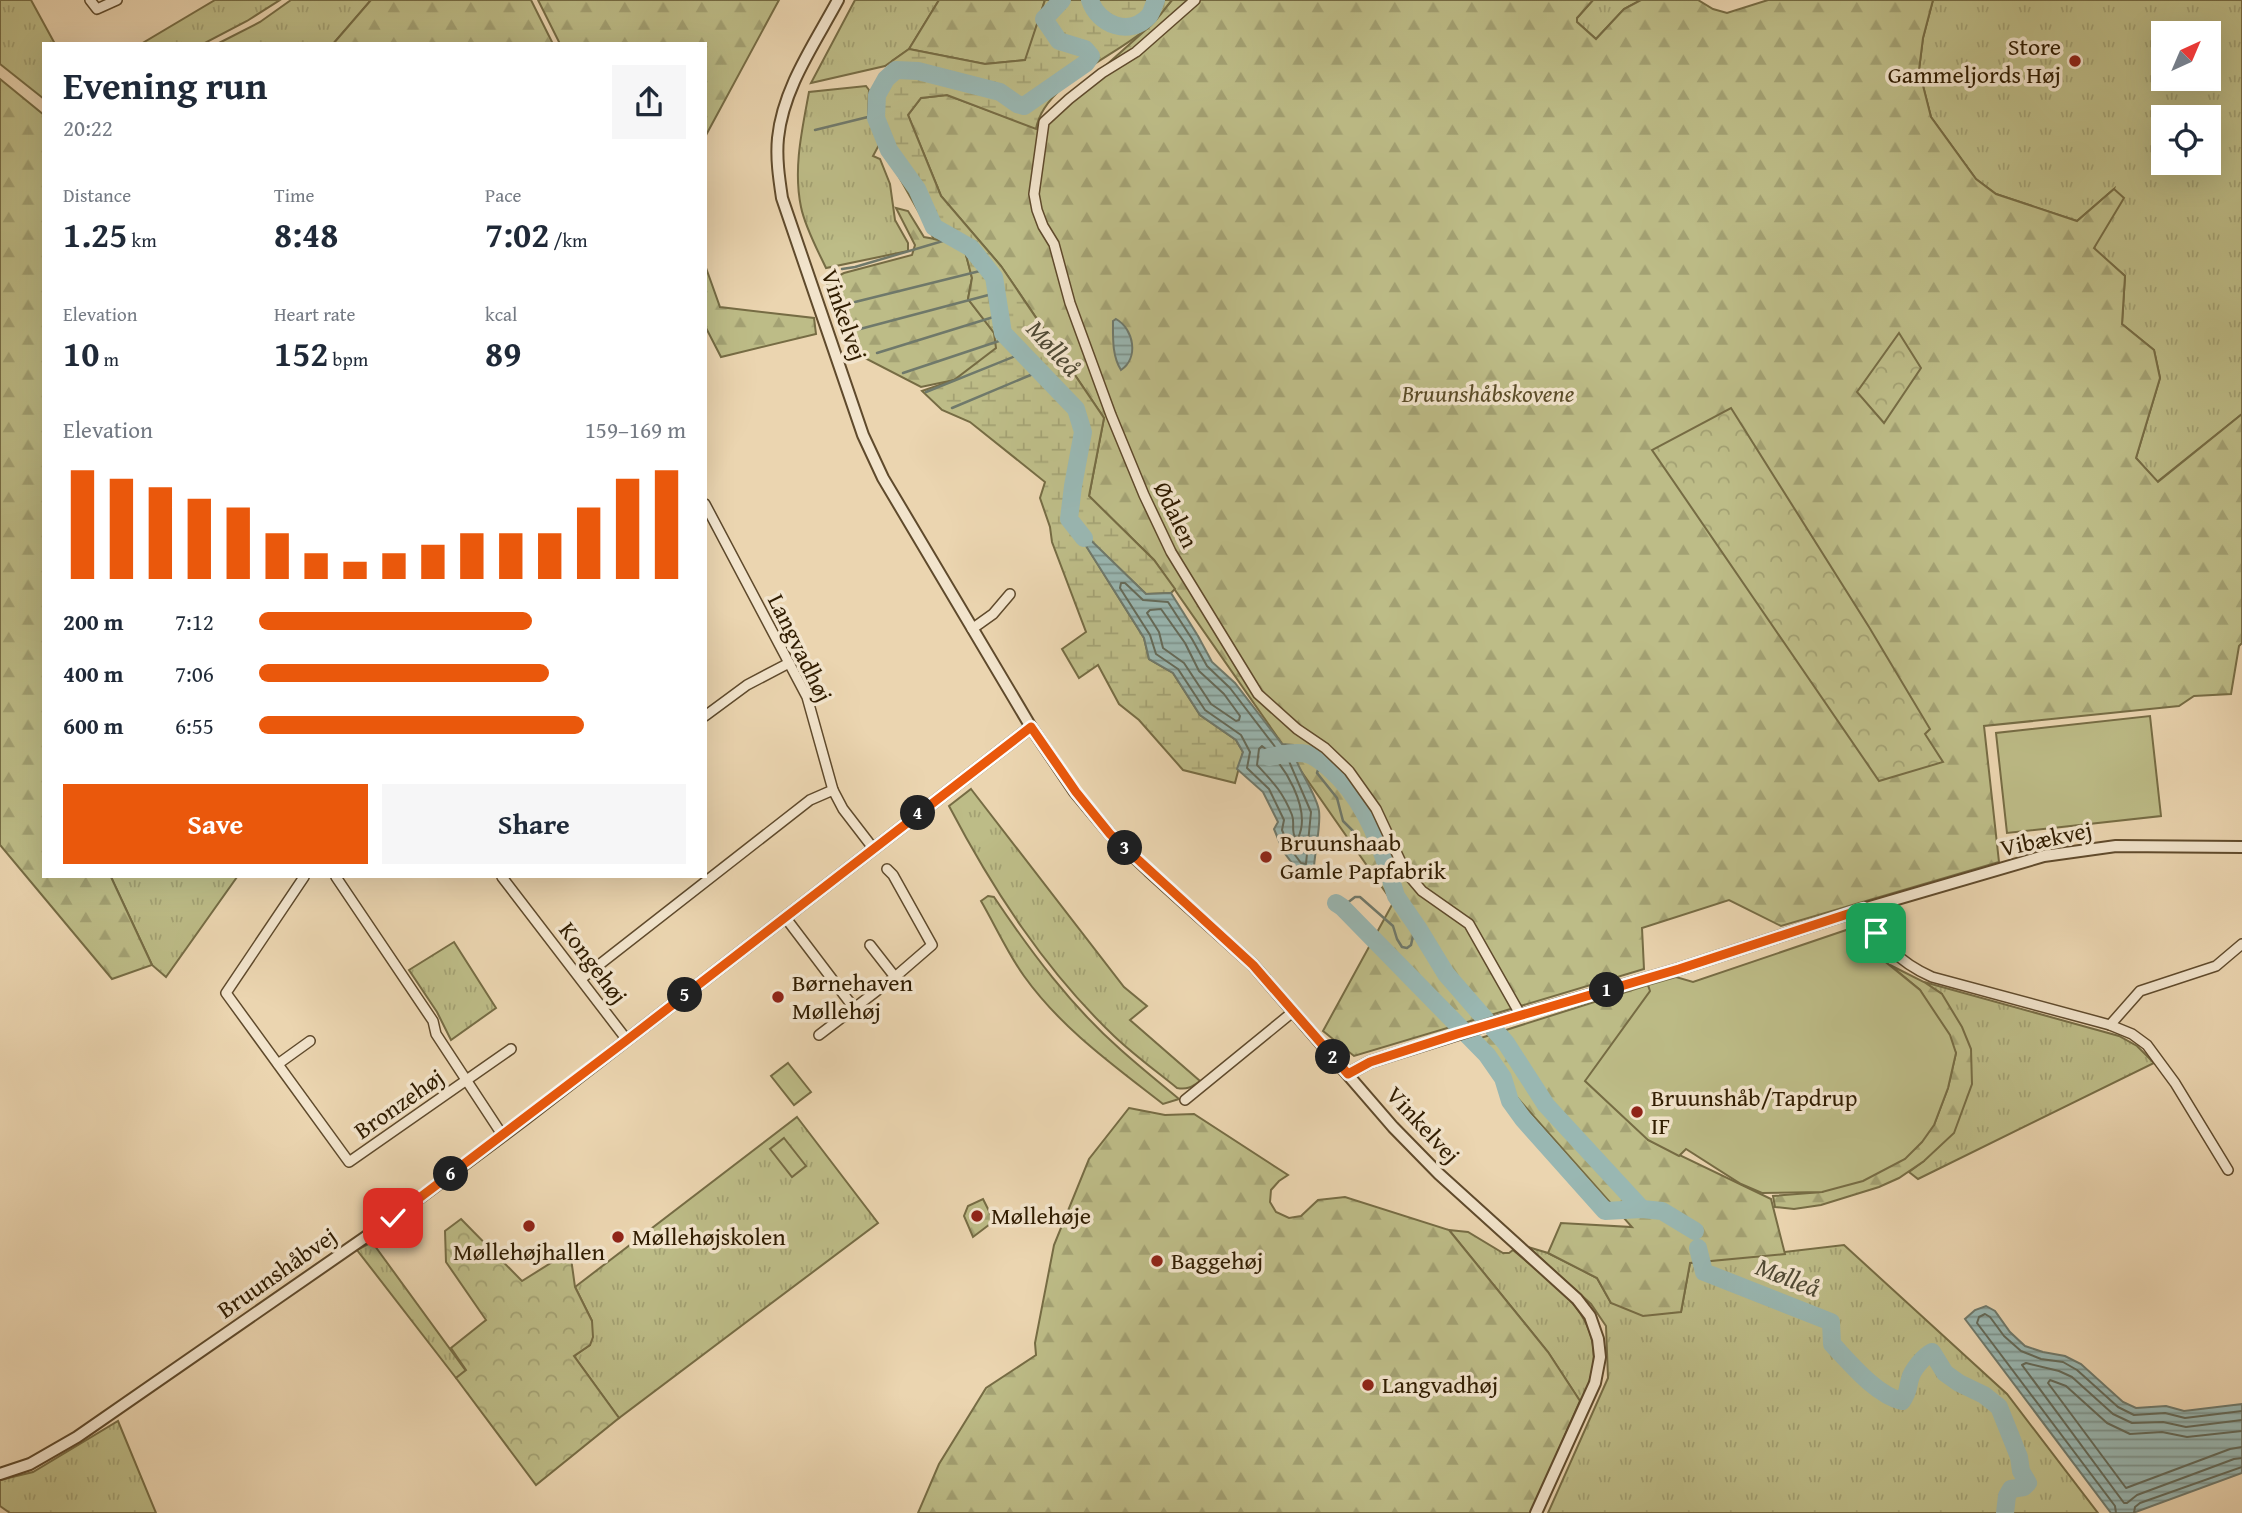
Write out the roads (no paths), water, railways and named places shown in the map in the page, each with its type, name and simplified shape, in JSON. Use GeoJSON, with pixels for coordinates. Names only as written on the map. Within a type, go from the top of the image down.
{"type":"FeatureCollection","features":[{"type":"Feature","properties":{"kind":"street"},"geometry":{"type":"LineString","coordinates":[[90,0],[97,9],[117,0]]}},
{"type":"Feature","properties":{"kind":"street","name":"Vinkelvej"},"geometry":{"type":"LineString","coordinates":[[838,0],[792,85],[778,138],[778,167],[782,198],[863,435],[883,478],[1031,727],[1076,792],[1110,834],[1235,948],[1294,1011],[1393,1127],[1439,1174],[1577,1299],[1590,1316],[1598,1339],[1600,1357],[1595,1383],[1535,1513]]}},
{"type":"Feature","properties":{"kind":"street","name":"Ødalen"},"geometry":{"type":"LineString","coordinates":[[1195,0],[1136,52],[1102,73],[1044,122],[1034,194],[1037,210],[1054,244],[1070,303],[1111,415],[1171,552],[1258,694],[1349,771],[1376,809],[1405,870],[1422,891],[1469,924],[1520,1014]]}},
{"type":"Feature","properties":{"kind":"street","name":"Langvadhøj"},"geometry":{"type":"LineString","coordinates":[[707,508],[807,697],[833,790],[843,809],[873,848]]}},
{"type":"Feature","properties":{"kind":"street"},"geometry":{"type":"LineString","coordinates":[[972,629],[993,614],[1010,594]]}},
{"type":"Feature","properties":{"kind":"street"},"geometry":{"type":"LineString","coordinates":[[707,715],[747,685],[789,663]]}},
{"type":"Feature","properties":{"kind":"street","name":"Bruunshåbvej"},"geometry":{"type":"LineString","coordinates":[[0,1474],[30,1464],[77,1437],[393,1218],[503,1136],[1031,727]]}},
{"type":"Feature","properties":{"kind":"street"},"geometry":{"type":"LineString","coordinates":[[581,979],[810,800],[833,790]]}},
{"type":"Feature","properties":{"kind":"street","name":"Vibækvej"},"geometry":{"type":"LineString","coordinates":[[1348,1074],[1370,1062],[1520,1014],[1679,969],[1863,909],[2044,856],[2116,846],[2242,847]]}},
{"type":"Feature","properties":{"kind":"street"},"geometry":{"type":"LineString","coordinates":[[819,1035],[932,945],[893,875],[887,869]]}},
{"type":"Feature","properties":{"kind":"street","name":"Bronzehøj"},"geometry":{"type":"LineString","coordinates":[[303,878],[226,993],[349,1161],[511,1049]]}},
{"type":"Feature","properties":{"kind":"street","name":"Bronzehøj"},"geometry":{"type":"LineString","coordinates":[[337,878],[433,1021],[436,1034],[503,1136]]}},
{"type":"Feature","properties":{"kind":"street","name":"Kongehøj"},"geometry":{"type":"LineString","coordinates":[[503,878],[627,1040]]}},
{"type":"Feature","properties":{"kind":"street"},"geometry":{"type":"LineString","coordinates":[[1863,909],[1887,947],[1915,970],[1932,977],[2110,1025],[2132,1034],[2147,1045],[2175,1083],[2228,1170]]}},
{"type":"Feature","properties":{"kind":"street"},"geometry":{"type":"LineString","coordinates":[[785,917],[854,1008]]}},
{"type":"Feature","properties":{"kind":"street"},"geometry":{"type":"LineString","coordinates":[[2110,1025],[2140,991],[2216,966],[2242,944]]}},
{"type":"Feature","properties":{"kind":"street"},"geometry":{"type":"LineString","coordinates":[[870,945],[895,976]]}},
{"type":"Feature","properties":{"kind":"street"},"geometry":{"type":"LineString","coordinates":[[1185,1100],[1294,1011]]}},
{"type":"Feature","properties":{"kind":"street"},"geometry":{"type":"LineString","coordinates":[[278,1064],[310,1041]]}},
{"type":"Feature","properties":{"kind":"water"},"geometry":{"type":"Polygon","coordinates":[[[1116,319],[1127,330],[1132,344],[1130,358],[1121,370],[1114,347],[1113,321],[1116,319]]]}},
{"type":"Feature","properties":{"kind":"water"},"geometry":{"type":"Polygon","coordinates":[[[1069,519],[1146,594],[1171,593],[1212,662],[1235,683],[1282,744],[1293,745],[1296,760],[1319,811],[1314,867],[1307,872],[1298,871],[1283,851],[1274,829],[1278,822],[1263,792],[1237,769],[1243,752],[1236,740],[1200,715],[1173,673],[1149,659],[1144,638],[1069,519]]]}},
{"type":"Feature","properties":{"kind":"water"},"geometry":{"type":"Polygon","coordinates":[[[1986,1306],[1995,1311],[2010,1332],[2025,1346],[2065,1356],[2081,1364],[2123,1402],[2136,1408],[2166,1406],[2184,1411],[2242,1404],[2242,1473],[2133,1513],[2111,1513],[1965,1319],[1975,1310],[1986,1306]]]}},
{"type":"Feature","properties":{"kind":"waterway","name":"Mølleå"},"geometry":{"type":"LineString","coordinates":[[1062,0],[1044,19],[1059,41],[1085,49],[1091,56],[1086,63],[1024,106],[1000,92],[918,71],[896,70],[886,79],[877,95],[876,118],[889,150],[917,189],[934,227],[971,248],[994,277],[1003,333],[1076,409],[1083,432],[1069,519],[1084,538]]}},
{"type":"Feature","properties":{"kind":"waterway","name":"Mølleå"},"geometry":{"type":"LineString","coordinates":[[1090,0],[1094,9],[1107,22],[1124,27],[1133,26],[1149,16],[1156,0]]}},
{"type":"Feature","properties":{"kind":"waterway"},"geometry":{"type":"LineString","coordinates":[[815,130],[876,115]]}},
{"type":"Feature","properties":{"kind":"waterway"},"geometry":{"type":"LineString","coordinates":[[842,269],[953,238]]}},
{"type":"Feature","properties":{"kind":"waterway"},"geometry":{"type":"LineString","coordinates":[[855,302],[988,269]]}},
{"type":"Feature","properties":{"kind":"waterway"},"geometry":{"type":"LineString","coordinates":[[860,329],[996,293]]}},
{"type":"Feature","properties":{"kind":"waterway"},"geometry":{"type":"LineString","coordinates":[[877,353],[1000,315]]}},
{"type":"Feature","properties":{"kind":"waterway"},"geometry":{"type":"LineString","coordinates":[[903,373],[1008,338]]}},
{"type":"Feature","properties":{"kind":"waterway"},"geometry":{"type":"LineString","coordinates":[[926,392],[1023,353]]}},
{"type":"Feature","properties":{"kind":"waterway"},"geometry":{"type":"LineString","coordinates":[[952,408],[1040,371]]}},
{"type":"Feature","properties":{"kind":"waterway","name":"Mølleå"},"geometry":{"type":"LineString","coordinates":[[1269,757],[1292,753],[1307,754],[1329,768],[1350,790],[1366,815],[1388,870]]}},
{"type":"Feature","properties":{"kind":"waterway"},"geometry":{"type":"LineString","coordinates":[[1314,841],[1355,841],[1358,838],[1343,821],[1337,798],[1317,773],[1321,761]]}},
{"type":"Feature","properties":{"kind":"waterway","name":"Mølleå"},"geometry":{"type":"LineString","coordinates":[[1391,880],[1396,896],[1446,974],[1506,1043],[1546,1105],[1642,1209]]}},
{"type":"Feature","properties":{"kind":"waterway"},"geometry":{"type":"LineString","coordinates":[[1342,907],[1355,897],[1360,897],[1393,926],[1402,947],[1411,945],[1414,931],[1418,928]]}},
{"type":"Feature","properties":{"kind":"waterway"},"geometry":{"type":"LineString","coordinates":[[1336,903],[1487,1055],[1503,1078],[1510,1101],[1523,1119],[1605,1211],[1662,1211],[1695,1231]]}},
{"type":"Feature","properties":{"kind":"waterway","name":"Mølleå"},"geometry":{"type":"LineString","coordinates":[[1698,1248],[1704,1272],[1831,1322],[1832,1344],[1864,1377],[1892,1398],[1902,1401],[1913,1372],[1932,1352],[1945,1373],[1984,1395],[1999,1407],[2019,1457],[2021,1471],[2028,1483],[2024,1487],[2011,1489],[2007,1496],[2005,1513]]}},
{"type":"Feature","properties":{"kind":"place","name":"Store Gammeljords Høj"},"geometry":{"type":"Point","coordinates":[2075,61]}},
{"type":"Feature","properties":{"kind":"place","name":"Bruunshaab Gamle Papfabrik"},"geometry":{"type":"Point","coordinates":[1266,857]}},
{"type":"Feature","properties":{"kind":"place","name":"Børnehaven Møllehøj"},"geometry":{"type":"Point","coordinates":[778,997]}},
{"type":"Feature","properties":{"kind":"place","name":"Bruunshåb/Tapdrup IF"},"geometry":{"type":"Point","coordinates":[1637,1112]}},
{"type":"Feature","properties":{"kind":"place","name":"Møllehøje"},"geometry":{"type":"Point","coordinates":[977,1216]}},
{"type":"Feature","properties":{"kind":"place","name":"Møllehøjhallen"},"geometry":{"type":"Point","coordinates":[529,1226]}},
{"type":"Feature","properties":{"kind":"place","name":"Møllehøjskolen"},"geometry":{"type":"Point","coordinates":[618,1237]}},
{"type":"Feature","properties":{"kind":"place","name":"Baggehøj"},"geometry":{"type":"Point","coordinates":[1157,1261]}},
{"type":"Feature","properties":{"kind":"place","name":"Langvadhøj"},"geometry":{"type":"Point","coordinates":[1368,1385]}},
{"type":"Feature","properties":{"kind":"park label","name":"Bruunshåbskovene"},"geometry":{"type":"Point","coordinates":[1488,394]}}]}
